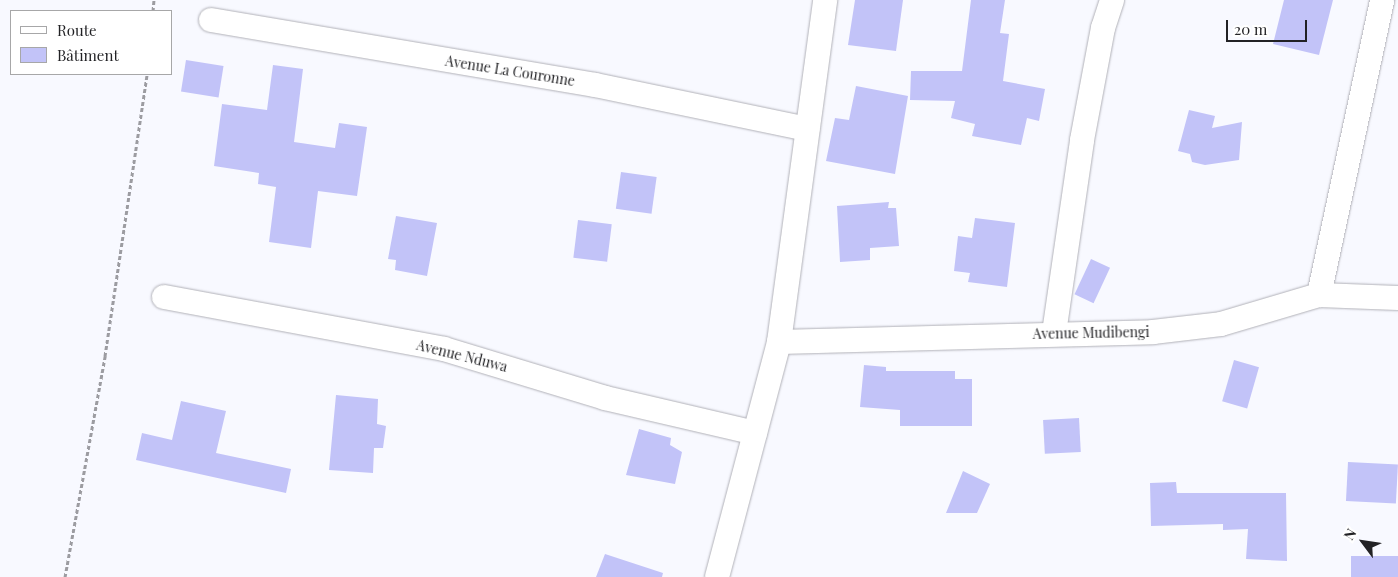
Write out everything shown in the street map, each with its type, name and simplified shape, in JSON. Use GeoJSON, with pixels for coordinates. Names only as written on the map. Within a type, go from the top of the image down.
{"type":"FeatureCollection","features":[{"type":"Feature","properties":{"kind":"street"},"geometry":{"type":"LineString","coordinates":[[717,577],[779,342],[825,0]]}},
{"type":"Feature","properties":{"kind":"street"},"geometry":{"type":"LineString","coordinates":[[1054,333],[1082,140],[1103,28],[1112,0]]}},
{"type":"Feature","properties":{"kind":"street"},"geometry":{"type":"LineString","coordinates":[[1319,295],[1382,0]]}},
{"type":"Feature","properties":{"kind":"street","name":"Avenue La Couronne"},"geometry":{"type":"LineString","coordinates":[[211,20],[595,85],[808,129]]}},
{"type":"Feature","properties":{"kind":"street","name":"Avenue Mudibengi"},"geometry":{"type":"LineString","coordinates":[[779,342],[1054,333],[1153,332],[1220,324],[1319,295],[1398,298]]}},
{"type":"Feature","properties":{"kind":"street","name":"Avenue Nduwa"},"geometry":{"type":"LineString","coordinates":[[164,298],[444,349],[605,398],[755,434]]}},
{"type":"Feature","properties":{"kind":"path"},"geometry":{"type":"LineString","coordinates":[[65,577],[105,356],[148,75]]}},
{"type":"Feature","properties":{"kind":"building"},"geometry":{"type":"Polygon","coordinates":[[[855,0],[903,0],[896,51],[848,45],[855,0]]]}},
{"type":"Feature","properties":{"kind":"building"},"geometry":{"type":"Polygon","coordinates":[[[971,0],[1005,0],[1000,33],[1009,34],[1003,81],[1045,89],[1039,121],[1027,118],[1021,145],[972,136],[975,124],[951,118],[955,101],[910,100],[911,71],[962,71],[971,0]]]}},
{"type":"Feature","properties":{"kind":"building"},"geometry":{"type":"Polygon","coordinates":[[[1284,0],[1333,0],[1319,55],[1273,44],[1284,0]]]}},
{"type":"Feature","properties":{"kind":"building"},"geometry":{"type":"Polygon","coordinates":[[[186,60],[224,66],[219,98],[181,92],[186,60]]]}},
{"type":"Feature","properties":{"kind":"building"},"geometry":{"type":"Polygon","coordinates":[[[273,65],[303,69],[294,142],[335,148],[339,123],[367,127],[357,196],[318,191],[311,248],[269,242],[276,187],[258,184],[259,173],[214,166],[222,104],[267,110],[273,65]]]}},
{"type":"Feature","properties":{"kind":"building"},"geometry":{"type":"Polygon","coordinates":[[[856,86],[908,96],[895,174],[826,161],[835,118],[849,120],[856,86]]]}},
{"type":"Feature","properties":{"kind":"building"},"geometry":{"type":"Polygon","coordinates":[[[1189,110],[1215,116],[1212,128],[1242,122],[1239,160],[1205,165],[1192,162],[1190,154],[1178,151],[1189,110]]]}},
{"type":"Feature","properties":{"kind":"building"},"geometry":{"type":"Polygon","coordinates":[[[621,172],[657,177],[652,214],[616,209],[621,172]]]}},
{"type":"Feature","properties":{"kind":"building"},"geometry":{"type":"Polygon","coordinates":[[[889,202],[888,208],[896,208],[899,246],[870,248],[870,260],[840,262],[837,206],[889,202]]]}},
{"type":"Feature","properties":{"kind":"building"},"geometry":{"type":"Polygon","coordinates":[[[396,216],[437,223],[427,276],[395,270],[396,260],[388,259],[396,216]]]}},
{"type":"Feature","properties":{"kind":"building"},"geometry":{"type":"Polygon","coordinates":[[[975,218],[1015,223],[1007,287],[968,282],[970,273],[954,271],[958,236],[972,238],[975,218]]]}},
{"type":"Feature","properties":{"kind":"building"},"geometry":{"type":"Polygon","coordinates":[[[578,220],[612,224],[607,262],[573,258],[578,220]]]}},
{"type":"Feature","properties":{"kind":"building"},"geometry":{"type":"Polygon","coordinates":[[[1091,259],[1110,268],[1094,303],[1075,294],[1091,259]]]}},
{"type":"Feature","properties":{"kind":"building"},"geometry":{"type":"Polygon","coordinates":[[[1234,360],[1259,367],[1247,409],[1222,401],[1234,360]]]}},
{"type":"Feature","properties":{"kind":"building"},"geometry":{"type":"Polygon","coordinates":[[[864,365],[886,367],[886,371],[955,371],[955,379],[972,379],[972,426],[900,426],[900,410],[860,407],[864,365]]]}},
{"type":"Feature","properties":{"kind":"building"},"geometry":{"type":"Polygon","coordinates":[[[336,395],[378,399],[377,424],[386,426],[383,448],[374,448],[373,473],[329,470],[336,395]]]}},
{"type":"Feature","properties":{"kind":"building"},"geometry":{"type":"Polygon","coordinates":[[[181,401],[226,411],[216,453],[291,469],[286,493],[136,460],[142,433],[172,440],[181,401]]]}},
{"type":"Feature","properties":{"kind":"building"},"geometry":{"type":"Polygon","coordinates":[[[1079,418],[1081,452],[1045,454],[1043,420],[1079,418]]]}},
{"type":"Feature","properties":{"kind":"building"},"geometry":{"type":"Polygon","coordinates":[[[639,429],[671,438],[670,445],[682,452],[675,484],[626,475],[639,429]]]}},
{"type":"Feature","properties":{"kind":"building"},"geometry":{"type":"Polygon","coordinates":[[[1348,462],[1398,465],[1396,504],[1346,501],[1348,462]]]}},
{"type":"Feature","properties":{"kind":"building"},"geometry":{"type":"Polygon","coordinates":[[[963,471],[990,484],[977,513],[946,513],[963,471]]]}},
{"type":"Feature","properties":{"kind":"building"},"geometry":{"type":"Polygon","coordinates":[[[1176,482],[1177,493],[1286,493],[1287,561],[1246,559],[1248,529],[1223,530],[1223,524],[1151,526],[1150,483],[1176,482]]]}},
{"type":"Feature","properties":{"kind":"building"},"geometry":{"type":"Polygon","coordinates":[[[605,554],[663,573],[662,577],[596,577],[605,554]]]}},
{"type":"Feature","properties":{"kind":"building"},"geometry":{"type":"Polygon","coordinates":[[[1351,556],[1398,556],[1398,577],[1351,577],[1351,556]]]}}]}
